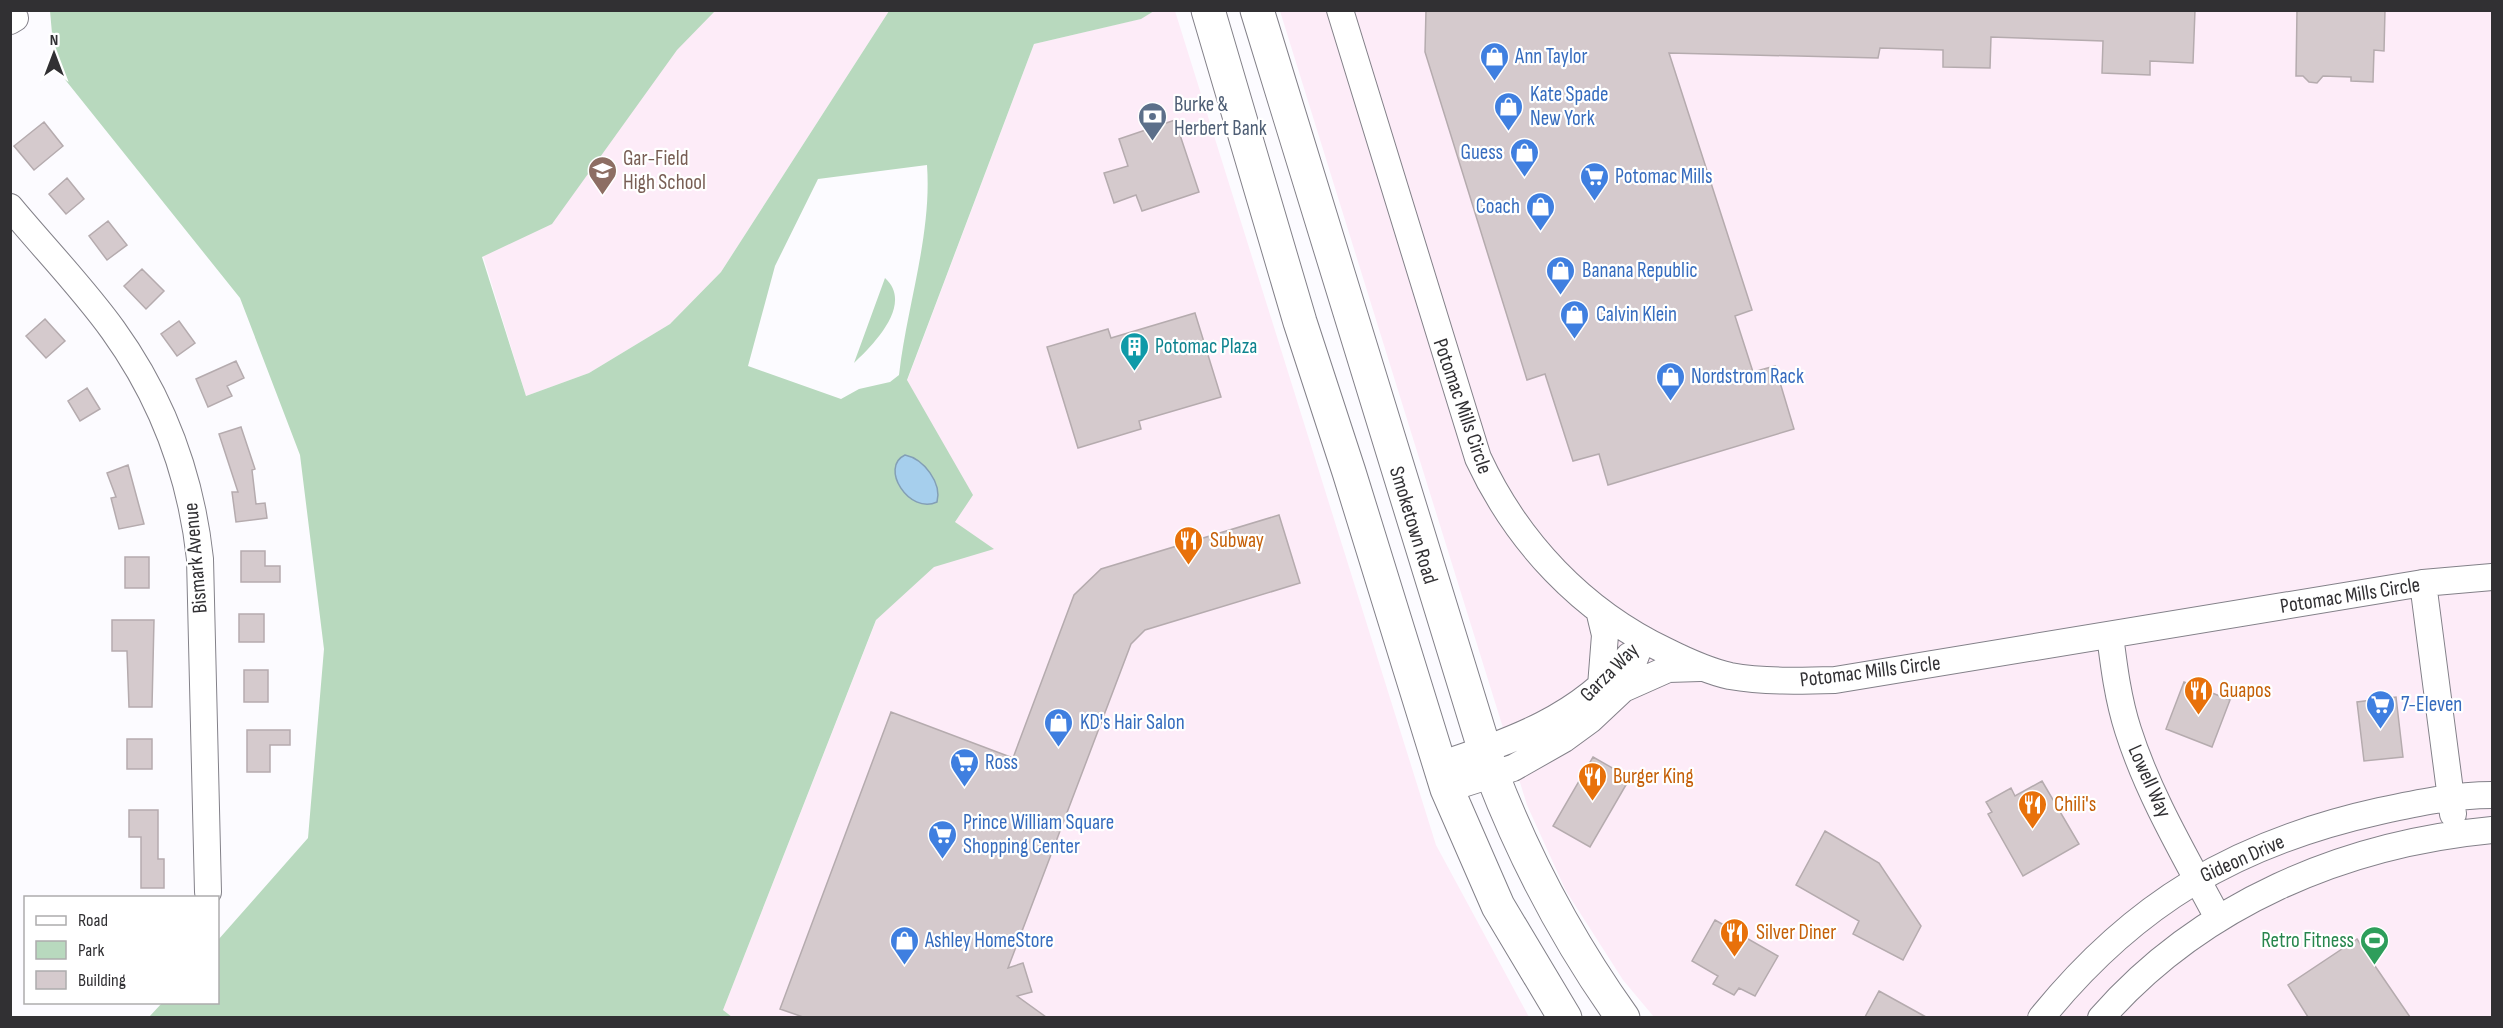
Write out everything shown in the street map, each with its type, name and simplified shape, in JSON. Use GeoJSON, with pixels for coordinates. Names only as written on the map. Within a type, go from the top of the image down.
{"type":"FeatureCollection","features":[{"type":"Feature","properties":{"kind":"main road"},"geometry":{"type":"LineString","coordinates":[[1208,10],[1300,322],[1443,777],[1498,906],[1565,1017]]}},
{"type":"Feature","properties":{"kind":"main road","name":"Smoketown Road"},"geometry":{"type":"LineString","coordinates":[[1257,10],[1488,762],[1530,864],[1565,932],[1623,1017]]}},
{"type":"Feature","properties":{"kind":"main road"},"geometry":{"type":"LineString","coordinates":[[1223,61],[1268,48]]}},
{"type":"Feature","properties":{"kind":"street","name":"Potomac Mills Circle"},"geometry":{"type":"LineString","coordinates":[[1340,10],[1478,458],[1494,492],[1532,546],[1599,610],[1642,640],[1707,669],[1730,676],[1787,681],[1835,680],[2423,583],[2493,577]]}},
{"type":"Feature","properties":{"kind":"street","name":"Bismark Avenue"},"geometry":{"type":"LineString","coordinates":[[10,207],[113,329],[138,368],[166,425],[187,480],[200,559],[208,892]]}},
{"type":"Feature","properties":{"kind":"street"},"geometry":{"type":"LineString","coordinates":[[2423,583],[2456,834]]}},
{"type":"Feature","properties":{"kind":"street"},"geometry":{"type":"LineString","coordinates":[[1599,610],[1605,635],[1612,688],[1668,669],[1684,666],[1707,669]]}},
{"type":"Feature","properties":{"kind":"street","name":"Lowell Way"},"geometry":{"type":"LineString","coordinates":[[2110,635],[2118,691],[2127,729],[2154,798],[2218,918]]}},
{"type":"Feature","properties":{"kind":"street","name":"Garza Way"},"geometry":{"type":"LineString","coordinates":[[1443,777],[1488,762],[1524,762],[1564,739],[1590,720],[1642,640]]}},
{"type":"Feature","properties":{"kind":"street","name":"Gideon Drive"},"geometry":{"type":"LineString","coordinates":[[2042,1017],[2092,960],[2136,919],[2197,878],[2234,859],[2301,833],[2356,816],[2451,798],[2493,795]]}},
{"type":"Feature","properties":{"kind":"street","name":"Gideon Drive"},"geometry":{"type":"LineString","coordinates":[[2101,1017],[2147,973],[2218,918],[2256,896],[2297,877],[2378,850],[2456,834],[2493,830]]}},
{"type":"Feature","properties":{"kind":"shaded area","name":"Gar-Field High School"},"geometry":{"type":"Polygon","coordinates":[[[715,11],[889,11],[721,272],[670,324],[589,373],[526,396],[445,132],[676,50],[715,11]]]}},
{"type":"Feature","properties":{"kind":"shaded area"},"geometry":{"type":"Polygon","coordinates":[[[1154,11],[1175,11],[1436,845],[1529,1017],[733,1018],[723,1010],[892,580],[846,543],[1034,44],[1140,19],[1154,11]]]}},
{"type":"Feature","properties":{"kind":"shaded area","name":"Potomac Mills"},"geometry":{"type":"Polygon","coordinates":[[[1280,11],[2492,11],[2492,1017],[1654,1017],[1623,980],[1566,891],[1527,805],[1280,11]]]}},
{"type":"Feature","properties":{"kind":"green space"},"geometry":{"type":"Polygon","coordinates":[[[50,11],[715,11],[677,50],[552,224],[482,257],[526,396],[589,373],[670,324],[721,272],[889,11],[1154,11],[1141,19],[1034,44],[907,380],[973,495],[955,522],[994,549],[934,567],[876,620],[723,1010],[732,1017],[149,1017],[161,1004],[219,1004],[219,939],[308,838],[324,649],[300,455],[240,298],[55,67],[50,11]],[[927,165],[818,179],[775,266],[748,366],[841,399],[859,389],[890,382],[899,375],[926,218],[927,165]]]}},
{"type":"Feature","properties":{"kind":"green space"},"geometry":{"type":"Polygon","coordinates":[[[885,278],[893,288],[895,300],[893,312],[880,335],[854,363],[885,278]]]}},
{"type":"Feature","properties":{"kind":"water"},"geometry":{"type":"Polygon","coordinates":[[[905,455],[919,461],[930,473],[937,487],[937,502],[927,504],[917,502],[901,488],[896,479],[895,469],[898,461],[905,455]]]}},
{"type":"Feature","properties":{"kind":"building","name":"Potomac Mills"},"geometry":{"type":"Polygon","coordinates":[[[1426,10],[2195,10],[2193,63],[2150,61],[2150,75],[2102,73],[2103,41],[1991,37],[1990,68],[1943,67],[1943,50],[1880,48],[1878,58],[1669,53],[1752,310],[1735,316],[1753,372],[1775,366],[1794,429],[1608,485],[1599,454],[1573,461],[1545,374],[1527,380],[1425,52],[1426,10]]]}},
{"type":"Feature","properties":{"kind":"building"},"geometry":{"type":"Polygon","coordinates":[[[2297,10],[2385,10],[2384,51],[2374,50],[2373,82],[2351,81],[2351,77],[2323,76],[2317,83],[2309,82],[2303,76],[2296,76],[2297,10]]]}},
{"type":"Feature","properties":{"kind":"building"},"geometry":{"type":"Polygon","coordinates":[[[1175,120],[1199,192],[1142,211],[1136,195],[1114,203],[1104,173],[1128,166],[1119,139],[1175,120]]]}},
{"type":"Feature","properties":{"kind":"building"},"geometry":{"type":"Polygon","coordinates":[[[44,122],[63,146],[34,170],[14,146],[44,122]]]}},
{"type":"Feature","properties":{"kind":"building"},"geometry":{"type":"Polygon","coordinates":[[[67,178],[84,199],[66,214],[49,194],[67,178]]]}},
{"type":"Feature","properties":{"kind":"building"},"geometry":{"type":"Polygon","coordinates":[[[108,221],[127,245],[107,260],[89,236],[108,221]]]}},
{"type":"Feature","properties":{"kind":"building"},"geometry":{"type":"Polygon","coordinates":[[[142,269],[164,291],[146,309],[124,286],[142,269]]]}},
{"type":"Feature","properties":{"kind":"building","name":"Potomac Plaza"},"geometry":{"type":"Polygon","coordinates":[[[1195,313],[1221,397],[1139,421],[1141,429],[1078,448],[1047,347],[1108,329],[1111,338],[1195,313]]]}},
{"type":"Feature","properties":{"kind":"building"},"geometry":{"type":"Polygon","coordinates":[[[45,319],[65,341],[46,358],[26,336],[45,319]]]}},
{"type":"Feature","properties":{"kind":"building"},"geometry":{"type":"Polygon","coordinates":[[[179,321],[195,343],[177,356],[161,334],[179,321]]]}},
{"type":"Feature","properties":{"kind":"building"},"geometry":{"type":"Polygon","coordinates":[[[236,361],[244,378],[227,386],[232,396],[208,407],[196,379],[236,361]]]}},
{"type":"Feature","properties":{"kind":"building"},"geometry":{"type":"Polygon","coordinates":[[[87,388],[100,409],[80,421],[68,401],[87,388]]]}},
{"type":"Feature","properties":{"kind":"building"},"geometry":{"type":"Polygon","coordinates":[[[241,427],[255,469],[252,470],[256,504],[265,503],[267,518],[236,522],[232,492],[238,492],[219,434],[241,427]]]}},
{"type":"Feature","properties":{"kind":"building"},"geometry":{"type":"Polygon","coordinates":[[[128,465],[144,524],[119,529],[111,498],[116,497],[107,473],[128,465]]]}},
{"type":"Feature","properties":{"kind":"building","name":"Prince William Square Shopping Center"},"geometry":{"type":"Polygon","coordinates":[[[1279,515],[1300,583],[1145,630],[1131,644],[1008,968],[1023,963],[1032,992],[1017,996],[1046,1017],[803,1017],[780,1009],[891,712],[1013,758],[1074,595],[1101,569],[1279,515]]]}},
{"type":"Feature","properties":{"kind":"building"},"geometry":{"type":"Polygon","coordinates":[[[241,551],[265,551],[265,566],[280,566],[280,582],[241,582],[241,551]]]}},
{"type":"Feature","properties":{"kind":"building"},"geometry":{"type":"Polygon","coordinates":[[[125,557],[149,557],[149,588],[125,588],[125,557]]]}},
{"type":"Feature","properties":{"kind":"building"},"geometry":{"type":"Polygon","coordinates":[[[239,614],[264,614],[264,642],[239,642],[239,614]]]}},
{"type":"Feature","properties":{"kind":"building"},"geometry":{"type":"Polygon","coordinates":[[[112,620],[154,620],[152,707],[129,707],[127,651],[112,651],[112,620]]]}},
{"type":"Feature","properties":{"kind":"building"},"geometry":{"type":"Polygon","coordinates":[[[244,670],[268,670],[268,702],[244,702],[244,670]]]}},
{"type":"Feature","properties":{"kind":"building","name":"Guapos"},"geometry":{"type":"Polygon","coordinates":[[[2184,682],[2230,700],[2212,747],[2166,729],[2184,682]]]}},
{"type":"Feature","properties":{"kind":"building","name":"7-Eleven"},"geometry":{"type":"Polygon","coordinates":[[[2396,697],[2403,757],[2364,761],[2357,702],[2396,697]]]}},
{"type":"Feature","properties":{"kind":"building"},"geometry":{"type":"Polygon","coordinates":[[[247,730],[290,730],[290,745],[270,745],[270,772],[247,772],[247,730]]]}},
{"type":"Feature","properties":{"kind":"building"},"geometry":{"type":"Polygon","coordinates":[[[127,739],[152,739],[152,769],[127,769],[127,739]]]}},
{"type":"Feature","properties":{"kind":"building","name":"Burger King"},"geometry":{"type":"Polygon","coordinates":[[[1593,757],[1630,778],[1590,847],[1553,826],[1593,757]]]}},
{"type":"Feature","properties":{"kind":"building","name":"Chili's"},"geometry":{"type":"Polygon","coordinates":[[[2042,781],[2079,844],[2023,876],[1988,814],[1992,812],[1986,802],[2011,788],[2015,796],[2042,781]]]}},
{"type":"Feature","properties":{"kind":"building"},"geometry":{"type":"Polygon","coordinates":[[[129,810],[158,810],[158,859],[164,859],[164,888],[141,888],[141,837],[129,837],[129,810]]]}},
{"type":"Feature","properties":{"kind":"building"},"geometry":{"type":"Polygon","coordinates":[[[1825,831],[1879,863],[1921,926],[1903,960],[1853,934],[1859,921],[1796,885],[1825,831]]]}},
{"type":"Feature","properties":{"kind":"building","name":"Silver Diner"},"geometry":{"type":"Polygon","coordinates":[[[1715,920],[1778,956],[1755,996],[1739,988],[1734,995],[1713,984],[1718,976],[1692,961],[1715,920]]]}},
{"type":"Feature","properties":{"kind":"building"},"geometry":{"type":"Polygon","coordinates":[[[2357,939],[2410,1017],[2308,1017],[2288,985],[2357,939]]]}},
{"type":"Feature","properties":{"kind":"building"},"geometry":{"type":"Polygon","coordinates":[[[1879,991],[1926,1017],[1865,1017],[1879,991]]]}},
{"type":"Feature","properties":{"kind":"place","name":"Ann Taylor"},"geometry":{"type":"Point","coordinates":[1494,82]}},
{"type":"Feature","properties":{"kind":"place","name":"Kate Spade New York"},"geometry":{"type":"Point","coordinates":[1509,132]}},
{"type":"Feature","properties":{"kind":"place","name":"Burke & Herbert Bank"},"geometry":{"type":"Point","coordinates":[1153,142]}},
{"type":"Feature","properties":{"kind":"place","name":"Guess"},"geometry":{"type":"Point","coordinates":[1524,178]}},
{"type":"Feature","properties":{"kind":"place","name":"Gar-Field High School"},"geometry":{"type":"Point","coordinates":[602,196]}},
{"type":"Feature","properties":{"kind":"place","name":"Potomac Mills"},"geometry":{"type":"Point","coordinates":[1594,202]}},
{"type":"Feature","properties":{"kind":"place","name":"Coach"},"geometry":{"type":"Point","coordinates":[1541,232]}},
{"type":"Feature","properties":{"kind":"place","name":"Banana Republic"},"geometry":{"type":"Point","coordinates":[1561,296]}},
{"type":"Feature","properties":{"kind":"place","name":"Calvin Klein"},"geometry":{"type":"Point","coordinates":[1575,340]}},
{"type":"Feature","properties":{"kind":"place","name":"Potomac Plaza"},"geometry":{"type":"Point","coordinates":[1134,372]}},
{"type":"Feature","properties":{"kind":"place","name":"Nordstrom Rack"},"geometry":{"type":"Point","coordinates":[1670,402]}},
{"type":"Feature","properties":{"kind":"place","name":"Subway"},"geometry":{"type":"Point","coordinates":[1189,566]}},
{"type":"Feature","properties":{"kind":"place","name":"Guapos"},"geometry":{"type":"Point","coordinates":[2198,716]}},
{"type":"Feature","properties":{"kind":"place","name":"7-Eleven"},"geometry":{"type":"Point","coordinates":[2380,730]}},
{"type":"Feature","properties":{"kind":"place","name":"KD's Hair Salon"},"geometry":{"type":"Point","coordinates":[1059,748]}},
{"type":"Feature","properties":{"kind":"place","name":"Ross"},"geometry":{"type":"Point","coordinates":[964,788]}},
{"type":"Feature","properties":{"kind":"place","name":"Burger King"},"geometry":{"type":"Point","coordinates":[1592,802]}},
{"type":"Feature","properties":{"kind":"place","name":"Chili's"},"geometry":{"type":"Point","coordinates":[2033,830]}},
{"type":"Feature","properties":{"kind":"place","name":"Prince William Square Shopping Center"},"geometry":{"type":"Point","coordinates":[942,860]}},
{"type":"Feature","properties":{"kind":"place","name":"Silver Diner"},"geometry":{"type":"Point","coordinates":[1735,958]}},
{"type":"Feature","properties":{"kind":"place","name":"Ashley HomeStore"},"geometry":{"type":"Point","coordinates":[904,966]}},
{"type":"Feature","properties":{"kind":"place","name":"Retro Fitness"},"geometry":{"type":"Point","coordinates":[2375,966]}}]}
